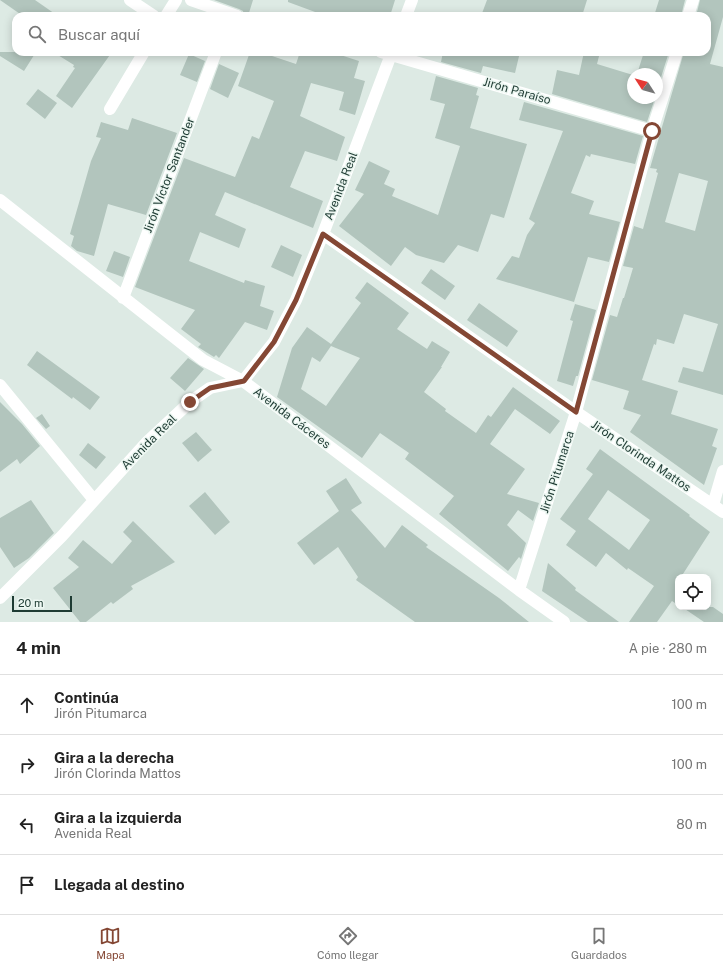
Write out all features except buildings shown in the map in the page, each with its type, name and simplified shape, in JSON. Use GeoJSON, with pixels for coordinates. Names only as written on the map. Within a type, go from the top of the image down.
{"type":"FeatureCollection","features":[{"type":"Feature","properties":{"kind":"street"},"geometry":{"type":"LineString","coordinates":[[130,0],[148,12]]}},
{"type":"Feature","properties":{"kind":"street"},"geometry":{"type":"LineString","coordinates":[[168,12],[176,0]]}},
{"type":"Feature","properties":{"kind":"street"},"geometry":{"type":"LineString","coordinates":[[191,0],[224,12]]}},
{"type":"Feature","properties":{"kind":"street"},"geometry":{"type":"LineString","coordinates":[[408,12],[412,0]]}},
{"type":"Feature","properties":{"kind":"street"},"geometry":{"type":"LineString","coordinates":[[689,12],[693,0]]}},
{"type":"Feature","properties":{"kind":"street"},"geometry":{"type":"LineString","coordinates":[[110,109],[142,56]]}},
{"type":"Feature","properties":{"kind":"street","name":"Jirón Víctor Santander"},"geometry":{"type":"LineString","coordinates":[[123,298],[214,56]]}},
{"type":"Feature","properties":{"kind":"street","name":"Avenida Real"},"geometry":{"type":"LineString","coordinates":[[0,598],[62,536],[146,443],[190,402],[210,388],[244,381],[274,342],[296,300],[323,234],[387,56]]}},
{"type":"Feature","properties":{"kind":"street","name":"Jirón Paraíso"},"geometry":{"type":"LineString","coordinates":[[398,56],[652,131]]}},
{"type":"Feature","properties":{"kind":"street","name":"Jirón Pitumarca"},"geometry":{"type":"LineString","coordinates":[[519,590],[576,412],[652,131],[676,56]]}},
{"type":"Feature","properties":{"kind":"street","name":"Avenida Cáceres"},"geometry":{"type":"LineString","coordinates":[[0,200],[203,360],[244,381],[519,590],[564,622]]}},
{"type":"Feature","properties":{"kind":"street","name":"Jirón Clorinda Mattos"},"geometry":{"type":"LineString","coordinates":[[323,234],[576,412],[718,508]]}},
{"type":"Feature","properties":{"kind":"street"},"geometry":{"type":"LineString","coordinates":[[0,385],[94,500]]}},
{"type":"Feature","properties":{"kind":"street"},"geometry":{"type":"LineString","coordinates":[[718,508],[723,471]]}},
{"type":"Feature","properties":{"kind":"route"},"geometry":{"type":"LineString","coordinates":[[190,402],[210,388],[244,381],[274,342],[296,300],[323,234],[576,412],[652,131]]}}]}
